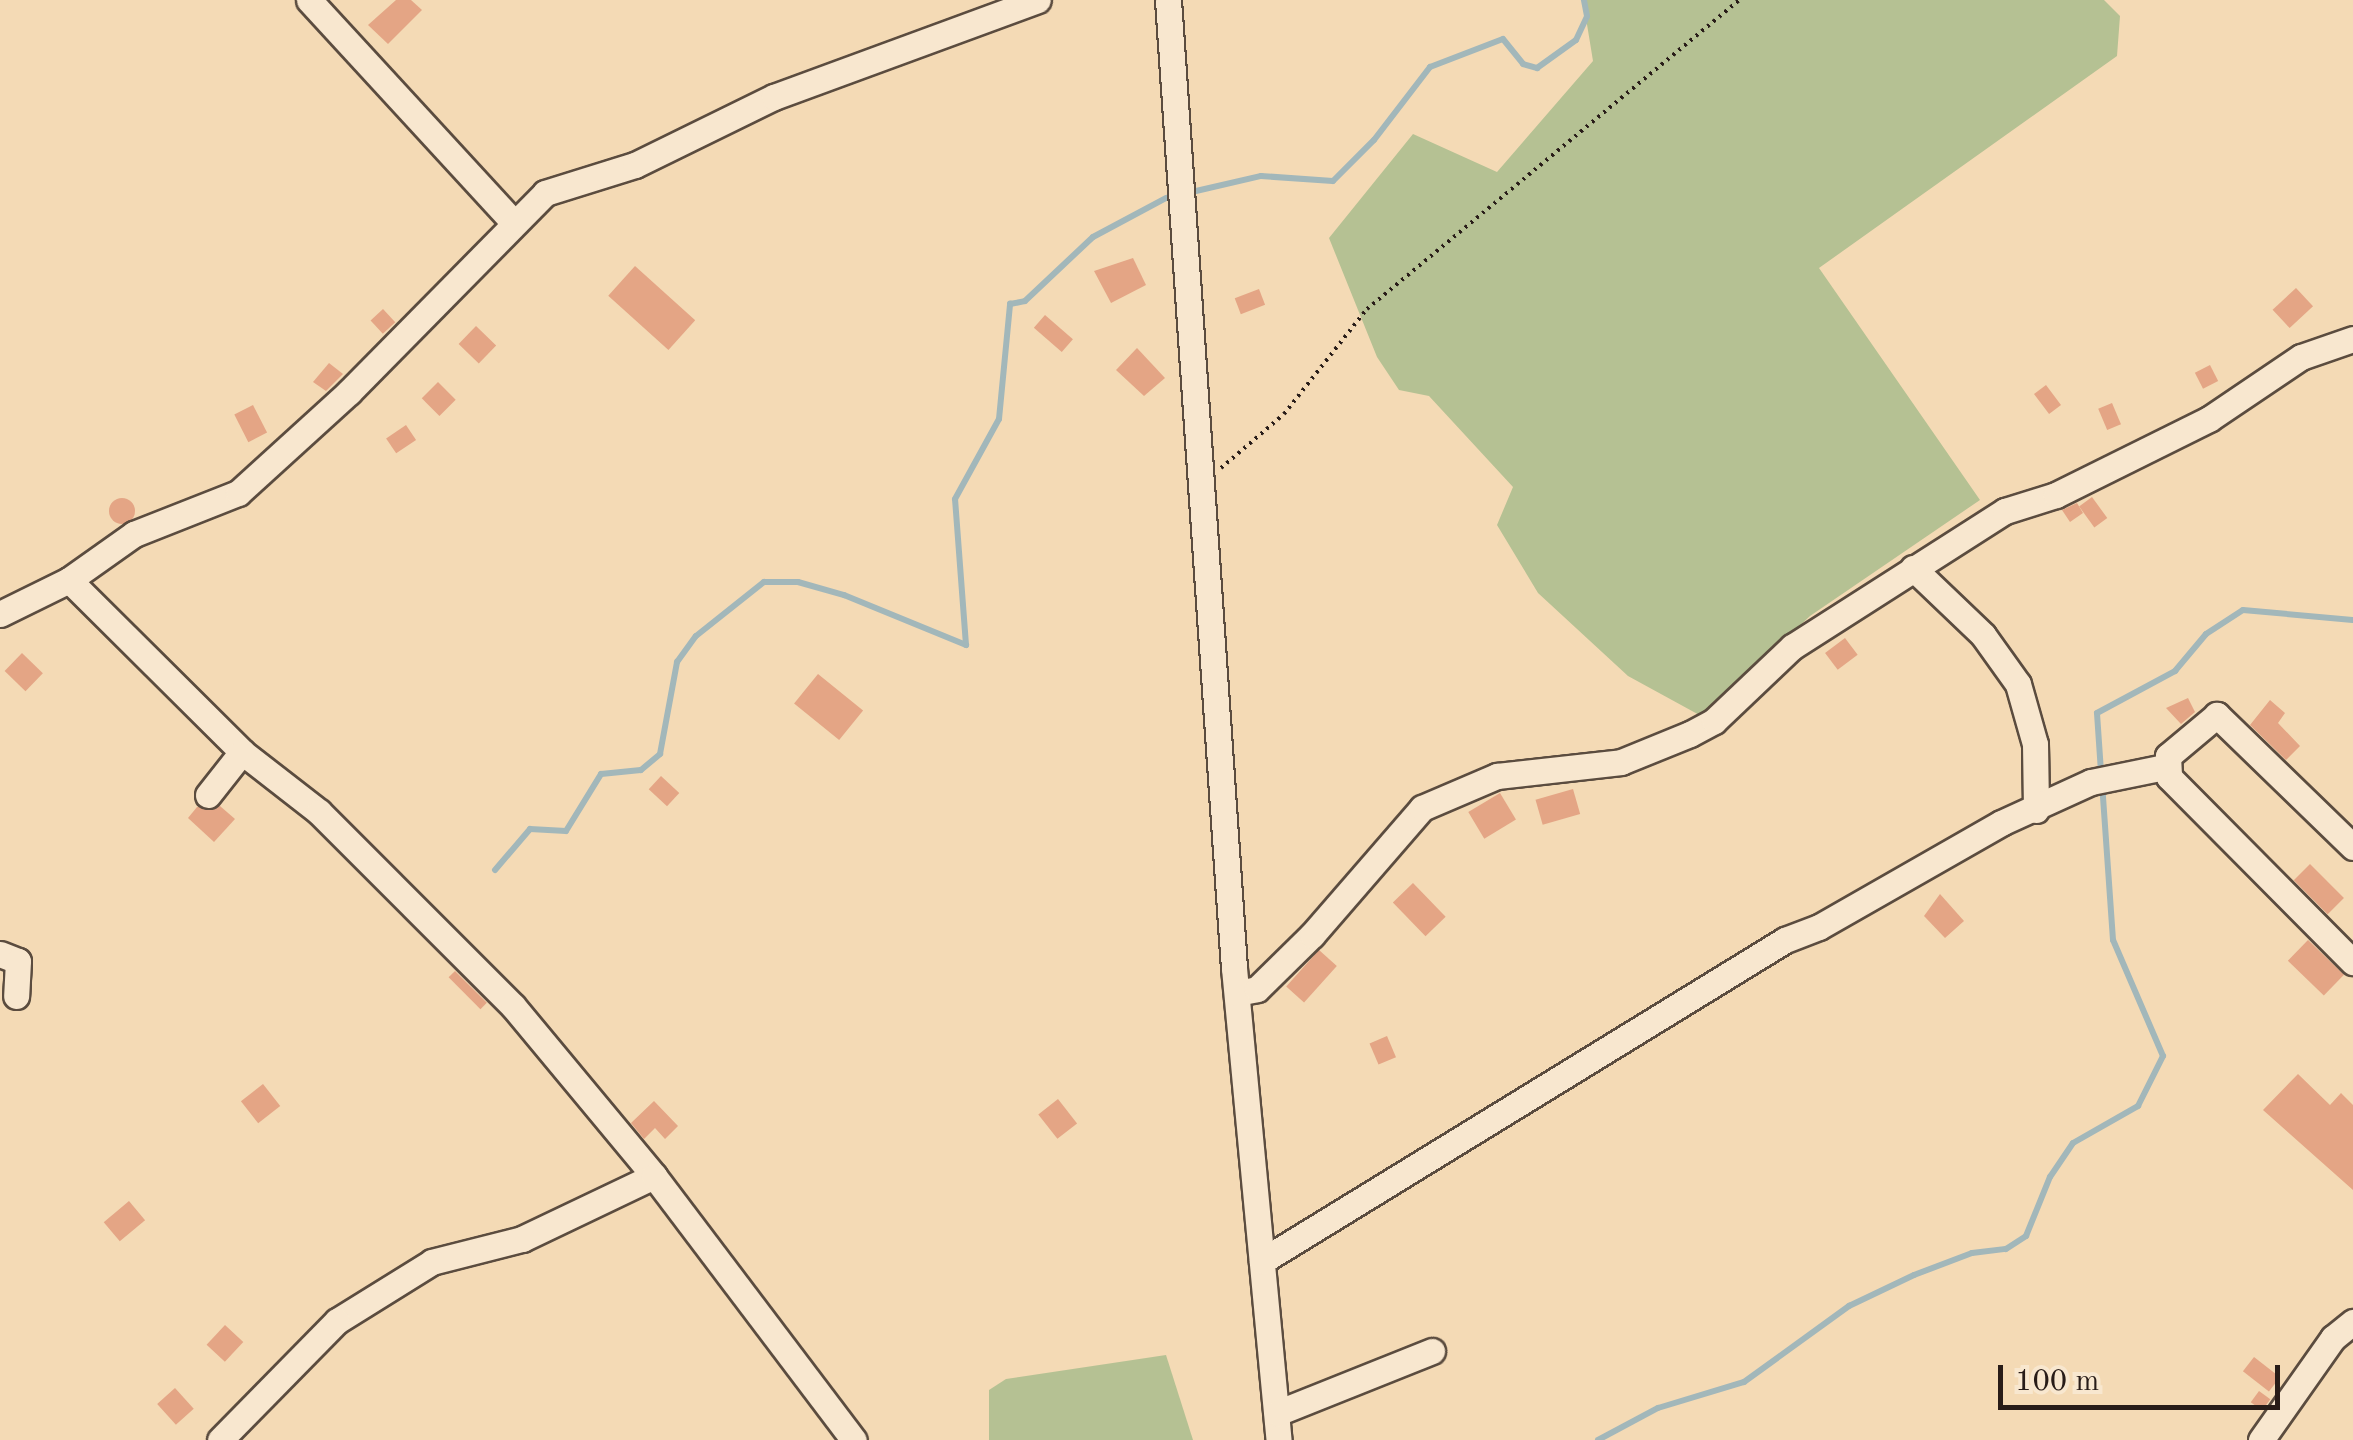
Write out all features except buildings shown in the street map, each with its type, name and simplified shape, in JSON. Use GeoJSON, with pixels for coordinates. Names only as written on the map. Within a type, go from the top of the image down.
{"type":"FeatureCollection","features":[{"type":"Feature","properties":{"kind":"street"},"geometry":{"type":"LineString","coordinates":[[309,0],[512,221]]}},
{"type":"Feature","properties":{"kind":"street"},"geometry":{"type":"LineString","coordinates":[[0,614],[69,580],[134,534],[238,493],[349,392],[512,221],[545,194],[635,165],[774,97],[1038,0]]}},
{"type":"Feature","properties":{"kind":"street"},"geometry":{"type":"LineString","coordinates":[[1168,0],[1236,993],[1279,1440]]}},
{"type":"Feature","properties":{"kind":"street"},"geometry":{"type":"LineString","coordinates":[[1236,993],[1257,989],[1312,935],[1422,808],[1497,776],[1621,762],[1690,734],[1714,721],[1792,647],[2006,511],[2056,496],[2209,419],[2302,357],[2353,339]]}},
{"type":"Feature","properties":{"kind":"street"},"geometry":{"type":"LineString","coordinates":[[1912,568],[1983,635],[2018,684],[2034,744],[2036,810]]}},
{"type":"Feature","properties":{"kind":"street"},"geometry":{"type":"LineString","coordinates":[[69,580],[242,752],[320,812],[514,1006],[654,1176],[854,1440]]}},
{"type":"Feature","properties":{"kind":"street"},"geometry":{"type":"LineString","coordinates":[[2164,767],[2168,756],[2217,715],[2353,846]]}},
{"type":"Feature","properties":{"kind":"street"},"geometry":{"type":"LineString","coordinates":[[208,795],[242,752]]}},
{"type":"Feature","properties":{"kind":"street"},"geometry":{"type":"LineString","coordinates":[[1262,1261],[1785,940],[2099,780],[2164,767]]}},
{"type":"Feature","properties":{"kind":"street"},"geometry":{"type":"LineString","coordinates":[[2164,767],[2353,962]]}},
{"type":"Feature","properties":{"kind":"street"},"geometry":{"type":"LineString","coordinates":[[0,954],[18,961],[16,996]]}},
{"type":"Feature","properties":{"kind":"street"},"geometry":{"type":"LineString","coordinates":[[220,1440],[337,1322],[432,1262],[522,1239],[654,1176]]}},
{"type":"Feature","properties":{"kind":"street"},"geometry":{"type":"LineString","coordinates":[[2261,1440],[2334,1338],[2353,1322]]}},
{"type":"Feature","properties":{"kind":"street"},"geometry":{"type":"LineString","coordinates":[[1277,1412],[1432,1351]]}},
{"type":"Feature","properties":{"kind":"path"},"geometry":{"type":"LineString","coordinates":[[1201,472],[1222,468],[1284,414],[1367,309],[1739,0]]}},
{"type":"Feature","properties":{"kind":"green space"},"geometry":{"type":"Polygon","coordinates":[[[1583,0],[2104,0],[2120,16],[2117,56],[1819,268],[1980,500],[1810,616],[1703,717],[1628,676],[1538,593],[1497,525],[1513,487],[1429,396],[1399,390],[1377,357],[1329,238],[1413,134],[1497,172],[1593,61],[1583,0]]]}},
{"type":"Feature","properties":{"kind":"green space"},"geometry":{"type":"Polygon","coordinates":[[[1166,1355],[1193,1440],[989,1440],[989,1390],[1006,1379],[1166,1355]]]}},
{"type":"Feature","properties":{"kind":"waterway"},"geometry":{"type":"LineString","coordinates":[[1196,191],[1261,176],[1333,181],[1374,140],[1430,67],[1503,39],[1523,64],[1537,68],[1576,40],[1587,16],[1584,0]]}},
{"type":"Feature","properties":{"kind":"waterway"},"geometry":{"type":"LineString","coordinates":[[495,870],[530,829],[566,831],[601,774],[641,770],[660,754],[677,662],[696,636],[764,582],[798,582],[844,595],[966,645],[955,499],[999,419],[1010,304],[1025,301],[1093,237],[1166,198]]}},
{"type":"Feature","properties":{"kind":"waterway"},"geometry":{"type":"LineString","coordinates":[[2101,772],[2097,713],[2175,671],[2206,634],[2243,610],[2353,620]]}},
{"type":"Feature","properties":{"kind":"waterway"},"geometry":{"type":"LineString","coordinates":[[1598,1440],[1658,1408],[1744,1382],[1849,1306],[1914,1275],[1972,1253],[2006,1249],[2026,1236],[2050,1177],[2073,1143],[2138,1106],[2163,1056],[2113,940],[2102,784]]}}]}
